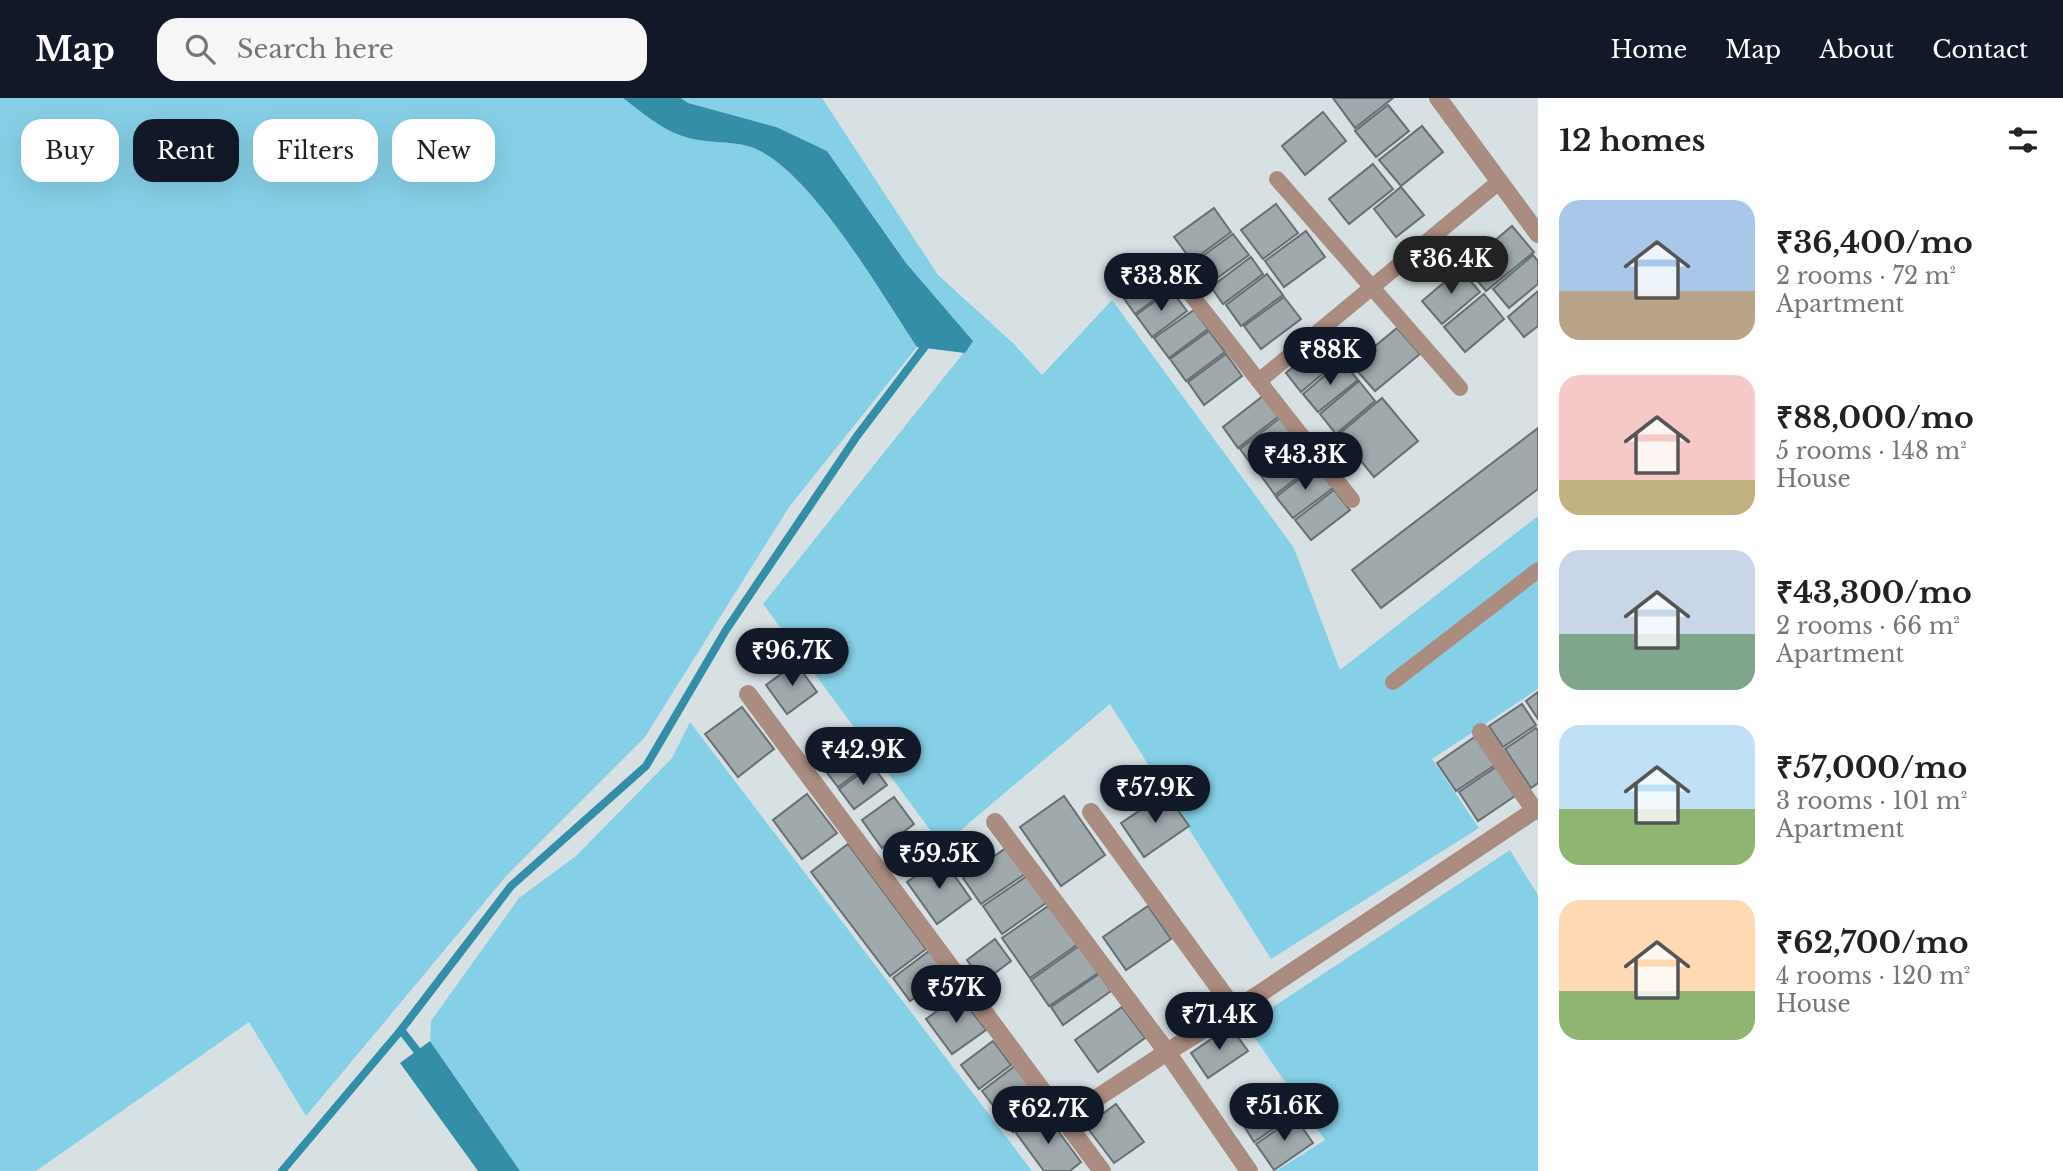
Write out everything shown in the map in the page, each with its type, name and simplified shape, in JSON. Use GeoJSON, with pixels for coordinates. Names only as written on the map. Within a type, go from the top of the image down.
{"type":"FeatureCollection","features":[{"type":"Feature","properties":{"kind":"street"},"geometry":{"type":"LineString","coordinates":[[1438,98],[1538,234]]}},
{"type":"Feature","properties":{"kind":"street"},"geometry":{"type":"LineString","coordinates":[[748,694],[1102,1171]]}},
{"type":"Feature","properties":{"kind":"street"},"geometry":{"type":"LineString","coordinates":[[1065,1119],[1236,1010],[1536,809],[1481,732]]}},
{"type":"Feature","properties":{"kind":"street"},"geometry":{"type":"LineString","coordinates":[[1091,813],[1236,1010]]}},
{"type":"Feature","properties":{"kind":"street"},"geometry":{"type":"LineString","coordinates":[[995,822],[1167,1052],[1249,1171]]}},
{"type":"Feature","properties":{"kind":"lane"},"geometry":{"type":"LineString","coordinates":[[1277,179],[1460,388]]}},
{"type":"Feature","properties":{"kind":"lane"},"geometry":{"type":"LineString","coordinates":[[1259,381],[1500,181]]}},
{"type":"Feature","properties":{"kind":"lane"},"geometry":{"type":"LineString","coordinates":[[1171,269],[1352,500]]}},
{"type":"Feature","properties":{"kind":"lane"},"geometry":{"type":"LineString","coordinates":[[1393,682],[1538,570]]}},
{"type":"Feature","properties":{"kind":"shaded area"},"geometry":{"type":"Polygon","coordinates":[[[0,98],[623,98],[674,133],[699,140],[751,147],[773,159],[820,205],[843,235],[917,347],[789,507],[645,737],[507,875],[306,1116],[249,1022],[36,1171],[0,1171],[0,98]]]}},
{"type":"Feature","properties":{"kind":"shaded area"},"geometry":{"type":"Polygon","coordinates":[[[623,98],[681,98],[688,103],[776,127],[827,151],[906,263],[973,341],[965,353],[917,347],[843,235],[820,205],[773,159],[751,147],[699,140],[674,133],[623,98]]]}},
{"type":"Feature","properties":{"kind":"shaded area"},"geometry":{"type":"Polygon","coordinates":[[[681,98],[822,98],[938,275],[1014,344],[1042,375],[1112,300],[1294,548],[1340,670],[1538,516],[1538,689],[1432,759],[1479,828],[1271,959],[1110,704],[942,846],[763,604],[973,341],[906,263],[827,151],[688,103],[681,98]]]}},
{"type":"Feature","properties":{"kind":"shaded area"},"geometry":{"type":"Polygon","coordinates":[[[690,722],[1032,1171],[520,1171],[430,1041],[431,1021],[519,898],[576,856],[672,758],[690,722]]]}},
{"type":"Feature","properties":{"kind":"shaded area"},"geometry":{"type":"Polygon","coordinates":[[[1510,850],[1538,895],[1538,1171],[1276,1171],[1325,1140],[1246,1025],[1510,850]]]}},
{"type":"Feature","properties":{"kind":"shaded area"},"geometry":{"type":"Polygon","coordinates":[[[430,1041],[520,1171],[478,1171],[400,1063],[430,1041]]]}},
{"type":"Feature","properties":{"kind":"building"},"geometry":{"type":"Polygon","coordinates":[[[1333,98],[1393,98],[1355,128],[1333,98]]]}},
{"type":"Feature","properties":{"kind":"building"},"geometry":{"type":"Polygon","coordinates":[[[1388,105],[1409,131],[1376,157],[1355,131],[1388,105]]]}},
{"type":"Feature","properties":{"kind":"building"},"geometry":{"type":"Polygon","coordinates":[[[1323,112],[1346,141],[1305,175],[1282,146],[1323,112]]]}},
{"type":"Feature","properties":{"kind":"building"},"geometry":{"type":"Polygon","coordinates":[[[1422,126],[1443,152],[1401,186],[1379,160],[1422,126]]]}},
{"type":"Feature","properties":{"kind":"building"},"geometry":{"type":"Polygon","coordinates":[[[1373,164],[1393,189],[1349,224],[1329,199],[1373,164]]]}},
{"type":"Feature","properties":{"kind":"building"},"geometry":{"type":"Polygon","coordinates":[[[1401,187],[1424,215],[1396,237],[1374,209],[1401,187]]]}},
{"type":"Feature","properties":{"kind":"building"},"geometry":{"type":"Polygon","coordinates":[[[1276,204],[1298,233],[1263,259],[1241,230],[1276,204]]]}},
{"type":"Feature","properties":{"kind":"building"},"geometry":{"type":"Polygon","coordinates":[[[1214,208],[1231,232],[1192,261],[1174,237],[1214,208]]]}},
{"type":"Feature","properties":{"kind":"building"},"geometry":{"type":"Polygon","coordinates":[[[1512,226],[1534,252],[1486,291],[1465,266],[1512,226]]]}},
{"type":"Feature","properties":{"kind":"building"},"geometry":{"type":"Polygon","coordinates":[[[1306,231],[1325,257],[1284,287],[1265,261],[1306,231]]]}},
{"type":"Feature","properties":{"kind":"building"},"geometry":{"type":"Polygon","coordinates":[[[1233,234],[1249,255],[1209,284],[1193,263],[1233,234]]]}},
{"type":"Feature","properties":{"kind":"building"},"geometry":{"type":"Polygon","coordinates":[[[1533,255],[1538,261],[1538,284],[1509,308],[1493,289],[1533,255]]]}},
{"type":"Feature","properties":{"kind":"building"},"geometry":{"type":"Polygon","coordinates":[[[1251,257],[1263,274],[1223,304],[1211,287],[1251,257]]]}},
{"type":"Feature","properties":{"kind":"building"},"geometry":{"type":"Polygon","coordinates":[[[1156,267],[1171,287],[1135,314],[1120,293],[1156,267]]]}},
{"type":"Feature","properties":{"kind":"building"},"geometry":{"type":"Polygon","coordinates":[[[1460,269],[1480,292],[1442,324],[1422,301],[1460,269]]]}},
{"type":"Feature","properties":{"kind":"building"},"geometry":{"type":"Polygon","coordinates":[[[1267,274],[1283,295],[1241,326],[1226,305],[1267,274]]]}},
{"type":"Feature","properties":{"kind":"building"},"geometry":{"type":"Polygon","coordinates":[[[1171,290],[1187,311],[1152,337],[1136,315],[1171,290]]]}},
{"type":"Feature","properties":{"kind":"building"},"geometry":{"type":"Polygon","coordinates":[[[1538,291],[1538,326],[1524,337],[1508,317],[1538,291]]]}},
{"type":"Feature","properties":{"kind":"building"},"geometry":{"type":"Polygon","coordinates":[[[1484,294],[1504,319],[1465,352],[1444,327],[1484,294]]]}},
{"type":"Feature","properties":{"kind":"building"},"geometry":{"type":"Polygon","coordinates":[[[1284,297],[1301,319],[1261,349],[1244,326],[1284,297]]]}},
{"type":"Feature","properties":{"kind":"building"},"geometry":{"type":"Polygon","coordinates":[[[1194,310],[1208,329],[1169,358],[1154,338],[1194,310]]]}},
{"type":"Feature","properties":{"kind":"building"},"geometry":{"type":"Polygon","coordinates":[[[1397,328],[1420,354],[1375,391],[1352,365],[1397,328]]]}},
{"type":"Feature","properties":{"kind":"building"},"geometry":{"type":"Polygon","coordinates":[[[1209,331],[1225,352],[1186,381],[1170,359],[1209,331]]]}},
{"type":"Feature","properties":{"kind":"building"},"geometry":{"type":"Polygon","coordinates":[[[1325,340],[1340,359],[1301,392],[1286,373],[1325,340]]]}},
{"type":"Feature","properties":{"kind":"building"},"geometry":{"type":"Polygon","coordinates":[[[1226,354],[1242,376],[1204,405],[1188,382],[1226,354]]]}},
{"type":"Feature","properties":{"kind":"building"},"geometry":{"type":"Polygon","coordinates":[[[1342,361],[1358,380],[1318,412],[1303,394],[1342,361]]]}},
{"type":"Feature","properties":{"kind":"building"},"geometry":{"type":"Polygon","coordinates":[[[1359,381],[1375,401],[1336,434],[1320,414],[1359,381]]]}},
{"type":"Feature","properties":{"kind":"building"},"geometry":{"type":"Polygon","coordinates":[[[1263,396],[1279,416],[1238,448],[1223,427],[1263,396]]]}},
{"type":"Feature","properties":{"kind":"building"},"geometry":{"type":"Polygon","coordinates":[[[1382,398],[1418,441],[1374,477],[1339,434],[1382,398]]]}},
{"type":"Feature","properties":{"kind":"building"},"geometry":{"type":"Polygon","coordinates":[[[1280,418],[1297,441],[1257,472],[1240,449],[1280,418]]]}},
{"type":"Feature","properties":{"kind":"building"},"geometry":{"type":"Polygon","coordinates":[[[1538,428],[1538,489],[1381,608],[1352,570],[1538,428]]]}},
{"type":"Feature","properties":{"kind":"building"},"geometry":{"type":"Polygon","coordinates":[[[1299,443],[1315,464],[1275,495],[1259,473],[1299,443]]]}},
{"type":"Feature","properties":{"kind":"building"},"geometry":{"type":"Polygon","coordinates":[[[1316,466],[1333,488],[1293,518],[1276,497],[1316,466]]]}},
{"type":"Feature","properties":{"kind":"building"},"geometry":{"type":"Polygon","coordinates":[[[1334,490],[1350,510],[1311,540],[1295,520],[1334,490]]]}},
{"type":"Feature","properties":{"kind":"building"},"geometry":{"type":"Polygon","coordinates":[[[796,663],[817,692],[787,714],[766,685],[796,663]]]}},
{"type":"Feature","properties":{"kind":"building"},"geometry":{"type":"Polygon","coordinates":[[[1538,692],[1538,719],[1526,701],[1538,692]]]}},
{"type":"Feature","properties":{"kind":"building"},"geometry":{"type":"Polygon","coordinates":[[[1522,704],[1536,725],[1503,747],[1489,726],[1522,704]]]}},
{"type":"Feature","properties":{"kind":"building"},"geometry":{"type":"Polygon","coordinates":[[[742,707],[774,749],[738,777],[705,734],[742,707]]]}},
{"type":"Feature","properties":{"kind":"building"},"geometry":{"type":"Polygon","coordinates":[[[1536,728],[1538,783],[1531,788],[1505,749],[1536,728]]]}},
{"type":"Feature","properties":{"kind":"building"},"geometry":{"type":"Polygon","coordinates":[[[1476,736],[1495,765],[1456,791],[1437,763],[1476,736]]]}},
{"type":"Feature","properties":{"kind":"building"},"geometry":{"type":"Polygon","coordinates":[[[858,738],[874,761],[838,787],[821,765],[858,738]]]}},
{"type":"Feature","properties":{"kind":"building"},"geometry":{"type":"Polygon","coordinates":[[[872,765],[887,785],[854,809],[839,789],[872,765]]]}},
{"type":"Feature","properties":{"kind":"building"},"geometry":{"type":"Polygon","coordinates":[[[1496,767],[1515,796],[1478,821],[1459,792],[1496,767]]]}},
{"type":"Feature","properties":{"kind":"building"},"geometry":{"type":"Polygon","coordinates":[[[1166,793],[1189,826],[1144,857],[1121,823],[1166,793]]]}},
{"type":"Feature","properties":{"kind":"building"},"geometry":{"type":"Polygon","coordinates":[[[807,794],[837,833],[802,859],[773,820],[807,794]]]}},
{"type":"Feature","properties":{"kind":"building"},"geometry":{"type":"Polygon","coordinates":[[[1064,796],[1105,855],[1061,886],[1020,827],[1064,796]]]}},
{"type":"Feature","properties":{"kind":"building"},"geometry":{"type":"Polygon","coordinates":[[[894,797],[914,824],[882,848],[862,820],[894,797]]]}},
{"type":"Feature","properties":{"kind":"building"},"geometry":{"type":"Polygon","coordinates":[[[848,844],[926,949],[890,976],[811,872],[848,844]]]}},
{"type":"Feature","properties":{"kind":"building"},"geometry":{"type":"Polygon","coordinates":[[[1006,848],[1025,874],[981,904],[963,878],[1006,848]]]}},
{"type":"Feature","properties":{"kind":"building"},"geometry":{"type":"Polygon","coordinates":[[[942,858],[971,899],[937,924],[907,882],[942,858]]]}},
{"type":"Feature","properties":{"kind":"building"},"geometry":{"type":"Polygon","coordinates":[[[1027,876],[1046,903],[1002,934],[983,906],[1027,876]]]}},
{"type":"Feature","properties":{"kind":"building"},"geometry":{"type":"Polygon","coordinates":[[[1051,904],[1078,944],[1030,978],[1002,938],[1051,904]]]}},
{"type":"Feature","properties":{"kind":"building"},"geometry":{"type":"Polygon","coordinates":[[[1148,906],[1171,939],[1126,970],[1103,937],[1148,906]]]}},
{"type":"Feature","properties":{"kind":"building"},"geometry":{"type":"Polygon","coordinates":[[[995,939],[1011,961],[983,982],[967,960],[995,939]]]}},
{"type":"Feature","properties":{"kind":"building"},"geometry":{"type":"Polygon","coordinates":[[[1079,946],[1098,973],[1049,1006],[1031,980],[1079,946]]]}},
{"type":"Feature","properties":{"kind":"building"},"geometry":{"type":"Polygon","coordinates":[[[929,951],[947,974],[910,1001],[893,978],[929,951]]]}},
{"type":"Feature","properties":{"kind":"building"},"geometry":{"type":"Polygon","coordinates":[[[1099,974],[1111,991],[1063,1025],[1051,1007],[1099,974]]]}},
{"type":"Feature","properties":{"kind":"building"},"geometry":{"type":"Polygon","coordinates":[[[959,995],[986,1030],[952,1054],[926,1019],[959,995]]]}},
{"type":"Feature","properties":{"kind":"building"},"geometry":{"type":"Polygon","coordinates":[[[1122,1007],[1145,1038],[1098,1072],[1075,1040],[1122,1007]]]}},
{"type":"Feature","properties":{"kind":"building"},"geometry":{"type":"Polygon","coordinates":[[[1230,1026],[1248,1051],[1208,1078],[1191,1053],[1230,1026]]]}},
{"type":"Feature","properties":{"kind":"building"},"geometry":{"type":"Polygon","coordinates":[[[993,1041],[1011,1065],[979,1089],[961,1065],[993,1041]]]}},
{"type":"Feature","properties":{"kind":"building"},"geometry":{"type":"Polygon","coordinates":[[[1016,1065],[1047,1106],[1013,1132],[982,1091],[1016,1065]]]}},
{"type":"Feature","properties":{"kind":"building"},"geometry":{"type":"Polygon","coordinates":[[[1277,1092],[1293,1115],[1254,1142],[1239,1118],[1277,1092]]]}},
{"type":"Feature","properties":{"kind":"building"},"geometry":{"type":"Polygon","coordinates":[[[1116,1104],[1144,1142],[1114,1163],[1086,1126],[1116,1104]]]}},
{"type":"Feature","properties":{"kind":"building"},"geometry":{"type":"Polygon","coordinates":[[[1044,1112],[1081,1162],[1070,1171],[1044,1171],[1016,1133],[1044,1112]]]}},
{"type":"Feature","properties":{"kind":"building"},"geometry":{"type":"Polygon","coordinates":[[[1295,1117],[1313,1143],[1274,1170],[1256,1144],[1295,1117]]]}},
{"type":"Feature","properties":{"kind":"waterway"},"geometry":{"type":"LineString","coordinates":[[422,1057],[401,1030],[511,886],[646,766],[726,630],[857,436],[929,341]]}},
{"type":"Feature","properties":{"kind":"waterway"},"geometry":{"type":"LineString","coordinates":[[282,1171],[401,1030]]}}]}
